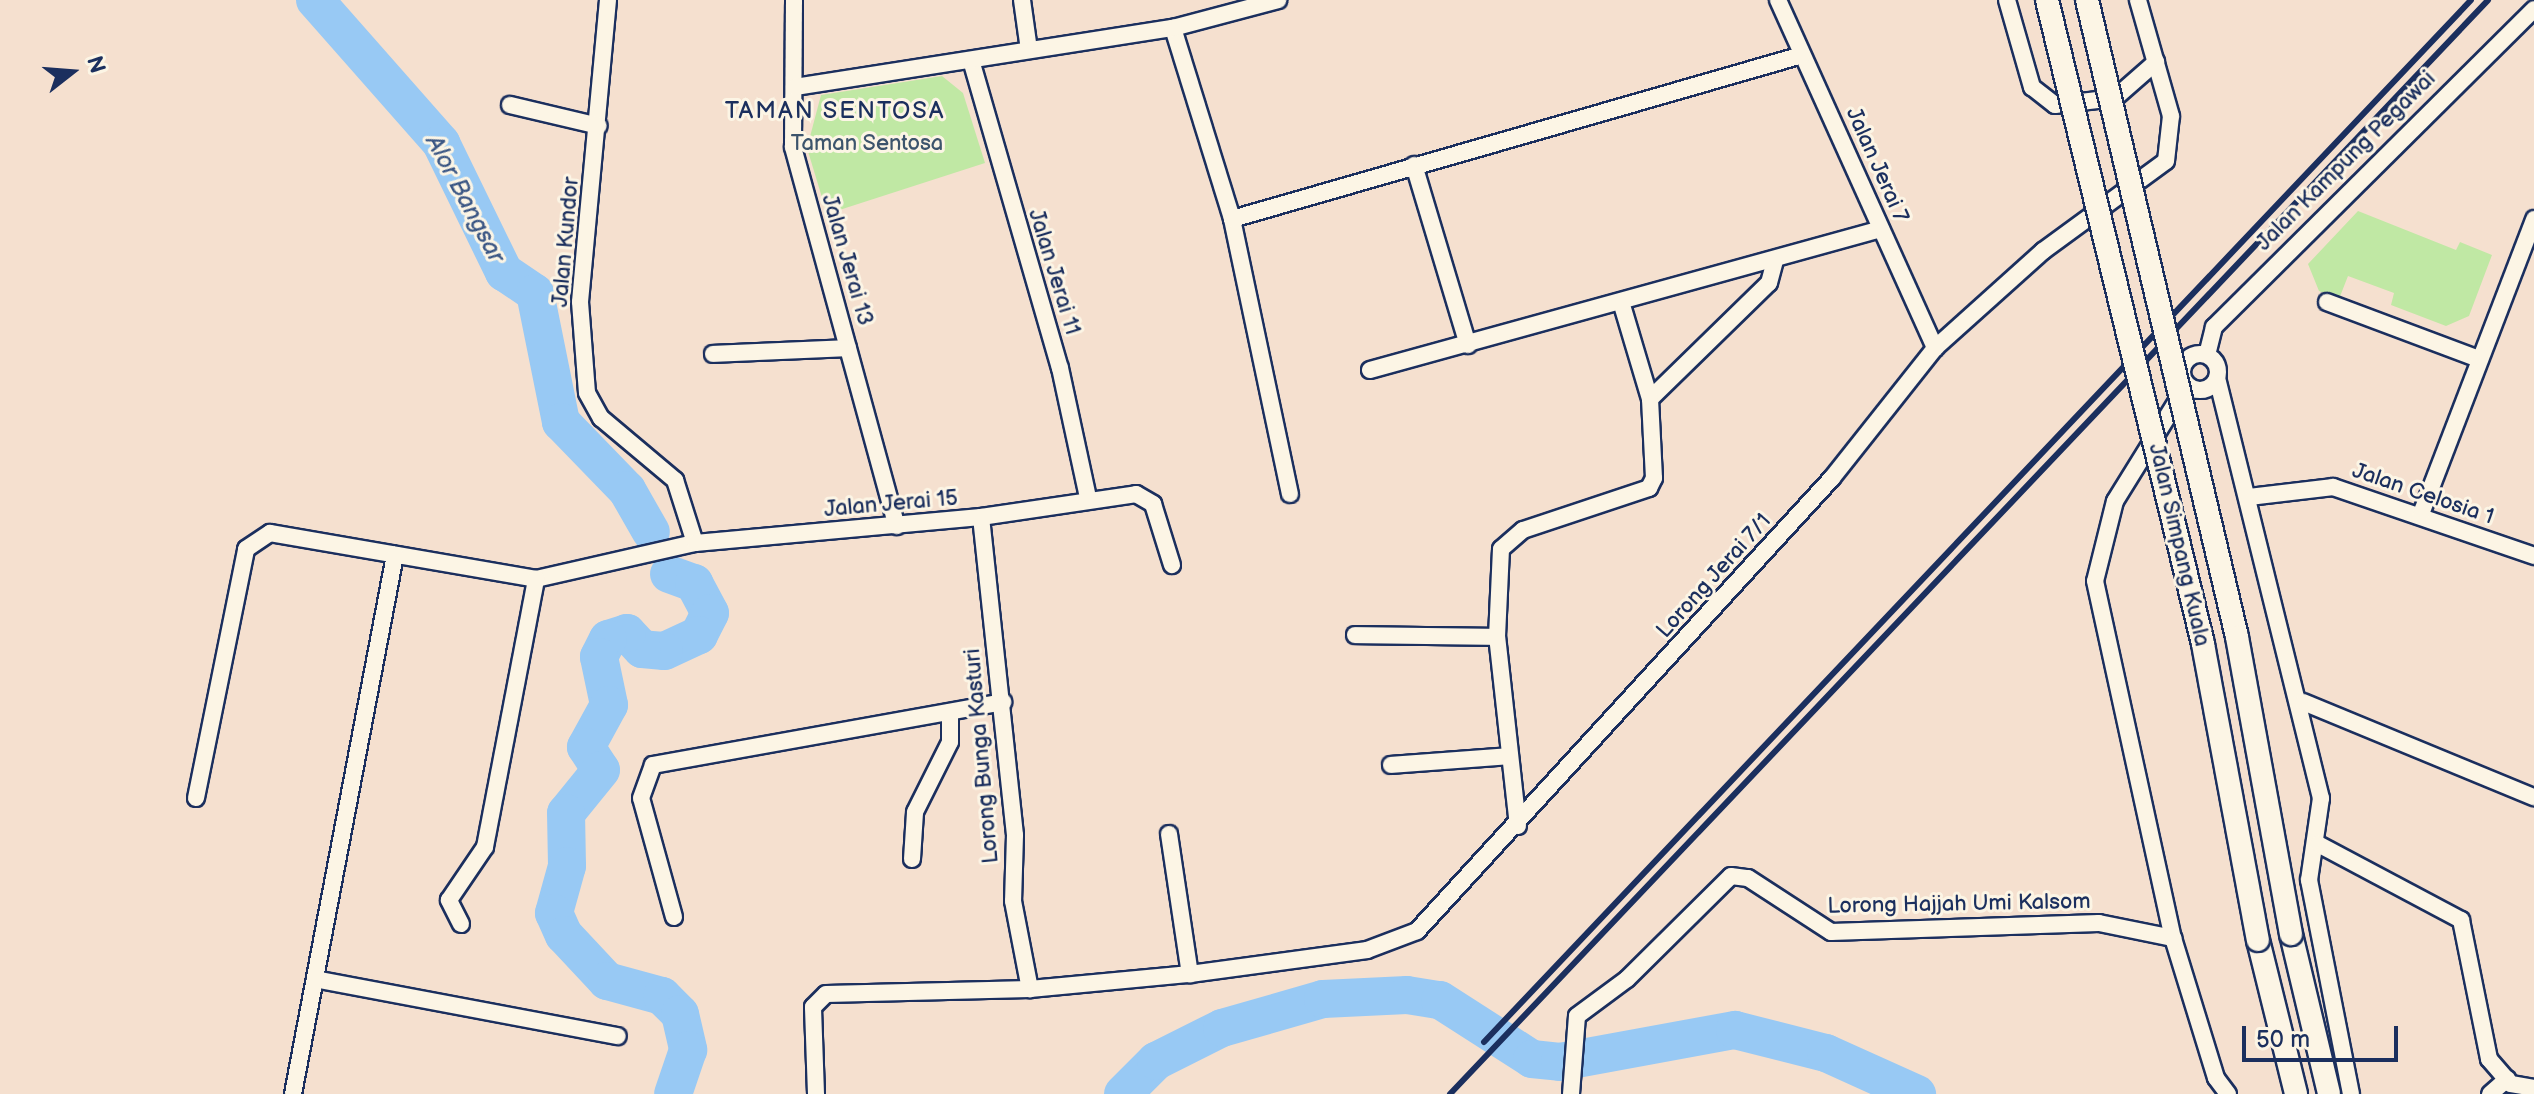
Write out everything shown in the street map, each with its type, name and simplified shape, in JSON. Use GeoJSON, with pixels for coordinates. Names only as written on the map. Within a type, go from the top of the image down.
{"type":"FeatureCollection","features":[{"type":"Feature","properties":{"kind":"main road","name":"Jalan Simpang Kuala"},"geometry":{"type":"LineString","coordinates":[[2047,0],[2203,644],[2258,940],[2296,1094]]}},
{"type":"Feature","properties":{"kind":"main road","name":"Jalan Simpang Kuala"},"geometry":{"type":"LineString","coordinates":[[2087,0],[2237,637],[2291,934],[2329,1094]]}},
{"type":"Feature","properties":{"kind":"street","name":"Jalan Kundor"},"geometry":{"type":"LineString","coordinates":[[608,0],[599,126],[580,302],[587,393],[601,418],[675,480],[695,543]]}},
{"type":"Feature","properties":{"kind":"street","name":"Jalan Jerai 13"},"geometry":{"type":"LineString","coordinates":[[794,0],[793,147],[897,526]]}},
{"type":"Feature","properties":{"kind":"street"},"geometry":{"type":"LineString","coordinates":[[1022,0],[1029,50]]}},
{"type":"Feature","properties":{"kind":"street"},"geometry":{"type":"LineString","coordinates":[[795,87],[1173,28],[1278,0]]}},
{"type":"Feature","properties":{"kind":"street","name":"Jalan Jerai 7"},"geometry":{"type":"LineString","coordinates":[[1778,0],[1935,348]]}},
{"type":"Feature","properties":{"kind":"street"},"geometry":{"type":"LineString","coordinates":[[2007,0],[2032,87],[2055,105],[2088,107],[2115,98],[2156,62]]}},
{"type":"Feature","properties":{"kind":"street","name":"Lorong Jerai 7/1"},"geometry":{"type":"LineString","coordinates":[[816,1094],[813,1007],[826,994],[1030,989],[1190,974],[1397,944],[1449,905],[1832,478],[1935,348],[2043,251],[2166,161],[2173,135],[2138,0]]}},
{"type":"Feature","properties":{"kind":"street","name":"Jalan Kampung Pegawai"},"geometry":{"type":"LineString","coordinates":[[2187,385],[2183,365],[2207,355],[2214,327],[2534,9]]}},
{"type":"Feature","properties":{"kind":"street"},"geometry":{"type":"LineString","coordinates":[[1173,28],[1232,219],[1290,494]]}},
{"type":"Feature","properties":{"kind":"street"},"geometry":{"type":"LineString","coordinates":[[1232,219],[1802,55]]}},
{"type":"Feature","properties":{"kind":"street","name":"Jalan Jerai 11"},"geometry":{"type":"LineString","coordinates":[[971,60],[1060,368],[1088,498]]}},
{"type":"Feature","properties":{"kind":"street"},"geometry":{"type":"LineString","coordinates":[[510,105],[599,126]]}},
{"type":"Feature","properties":{"kind":"street"},"geometry":{"type":"LineString","coordinates":[[1414,165],[1468,345]]}},
{"type":"Feature","properties":{"kind":"street"},"geometry":{"type":"LineString","coordinates":[[2421,514],[2534,219]]}},
{"type":"Feature","properties":{"kind":"street"},"geometry":{"type":"LineString","coordinates":[[1370,370],[1622,305],[1881,229]]}},
{"type":"Feature","properties":{"kind":"street"},"geometry":{"type":"LineString","coordinates":[[1650,399],[1769,283],[1775,261]]}},
{"type":"Feature","properties":{"kind":"street"},"geometry":{"type":"LineString","coordinates":[[2327,302],[2479,359]]}},
{"type":"Feature","properties":{"kind":"street"},"geometry":{"type":"LineString","coordinates":[[1518,826],[1497,637],[1501,549],[1523,530],[1649,488],[1656,467],[1650,399],[1622,305]]}},
{"type":"Feature","properties":{"kind":"street"},"geometry":{"type":"LineString","coordinates":[[713,354],[848,348]]}},
{"type":"Feature","properties":{"kind":"street"},"geometry":{"type":"LineString","coordinates":[[2207,355],[2217,378],[2303,702],[2321,798],[2311,894],[2351,1094]]}},
{"type":"Feature","properties":{"kind":"street"},"geometry":{"type":"LineString","coordinates":[[2217,378],[2207,388],[2187,385],[2115,501],[2095,581],[2173,938],[2216,1078],[2228,1094]]}},
{"type":"Feature","properties":{"kind":"street","name":"Jalan Celosia 1"},"geometry":{"type":"LineString","coordinates":[[2249,497],[2333,487],[2421,514],[2534,556]]}},
{"type":"Feature","properties":{"kind":"street","name":"Jalan Jerai 15"},"geometry":{"type":"LineString","coordinates":[[536,579],[695,543],[897,526],[981,517],[1088,498],[1145,496],[1159,516],[1172,565]]}},
{"type":"Feature","properties":{"kind":"street","name":"Lorong Bunga Kasturi"},"geometry":{"type":"LineString","coordinates":[[981,517],[1003,702],[1013,901],[1030,989]]}},
{"type":"Feature","properties":{"kind":"street"},"geometry":{"type":"LineString","coordinates":[[196,798],[251,541],[270,533],[536,579],[485,847],[449,900],[461,924]]}},
{"type":"Feature","properties":{"kind":"street"},"geometry":{"type":"LineString","coordinates":[[293,1094],[395,555]]}},
{"type":"Feature","properties":{"kind":"street"},"geometry":{"type":"LineString","coordinates":[[1355,635],[1497,637]]}},
{"type":"Feature","properties":{"kind":"street"},"geometry":{"type":"LineString","coordinates":[[674,917],[641,798],[653,765],[1003,702]]}},
{"type":"Feature","properties":{"kind":"street"},"geometry":{"type":"LineString","coordinates":[[2303,702],[2380,728],[2534,797]]}},
{"type":"Feature","properties":{"kind":"street"},"geometry":{"type":"LineString","coordinates":[[912,859],[915,812],[950,742],[950,712]]}},
{"type":"Feature","properties":{"kind":"street"},"geometry":{"type":"LineString","coordinates":[[1391,765],[1510,756]]}},
{"type":"Feature","properties":{"kind":"street"},"geometry":{"type":"LineString","coordinates":[[1169,834],[1190,974]]}},
{"type":"Feature","properties":{"kind":"street"},"geometry":{"type":"LineString","coordinates":[[2318,844],[2461,920],[2489,1059],[2507,1079],[2534,1088]]}},
{"type":"Feature","properties":{"kind":"street","name":"Lorong Hajjah Umi Kalsom"},"geometry":{"type":"LineString","coordinates":[[1571,1094],[1576,1024],[1627,979],[1723,880],[1739,875],[1831,932],[2099,923],[2173,938]]}},
{"type":"Feature","properties":{"kind":"street"},"geometry":{"type":"LineString","coordinates":[[315,979],[618,1036]]}},
{"type":"Feature","properties":{"kind":"street"},"geometry":{"type":"LineString","coordinates":[[2490,1094],[2507,1079]]}},
{"type":"Feature","properties":{"kind":"green space","name":"Taman Sentosa"},"geometry":{"type":"Polygon","coordinates":[[[942,76],[963,93],[985,163],[827,214],[807,148],[821,95],[942,76]]]}},
{"type":"Feature","properties":{"kind":"green space"},"geometry":{"type":"Polygon","coordinates":[[[2358,211],[2456,250],[2460,242],[2492,255],[2469,316],[2446,326],[2391,305],[2394,293],[2348,276],[2339,299],[2319,291],[2308,264],[2358,211]]]}},
{"type":"Feature","properties":{"kind":"waterway","name":"Alor Bangsar"},"geometry":{"type":"LineString","coordinates":[[315,0],[441,143],[504,272],[535,293],[561,422],[627,490],[651,532]]}},
{"type":"Feature","properties":{"kind":"waterway","name":"Alor Bangsar"},"geometry":{"type":"LineString","coordinates":[[669,574],[694,583],[710,613],[699,635],[664,651],[642,649],[627,633],[608,639],[599,657],[609,705],[586,747],[601,770],[566,813],[567,866],[554,913],[564,935],[607,981],[662,996],[680,1014],[688,1050],[673,1094]]}},
{"type":"Feature","properties":{"kind":"waterway"},"geometry":{"type":"LineString","coordinates":[[1123,1094],[1156,1061],[1222,1028],[1323,999],[1407,995],[1440,1000],[1532,1059],[1560,1062],[1735,1030],[1826,1053],[1917,1094]]}},
{"type":"Feature","properties":{"kind":"railway"},"geometry":{"type":"LineString","coordinates":[[1484,1042],[2471,0]]}},
{"type":"Feature","properties":{"kind":"railway"},"geometry":{"type":"LineString","coordinates":[[1450,1094],[2488,0]]}},
{"type":"Feature","properties":{"kind":"district","name":"TAMAN SENTOSA"},"geometry":{"type":"Point","coordinates":[835,111]}}]}
